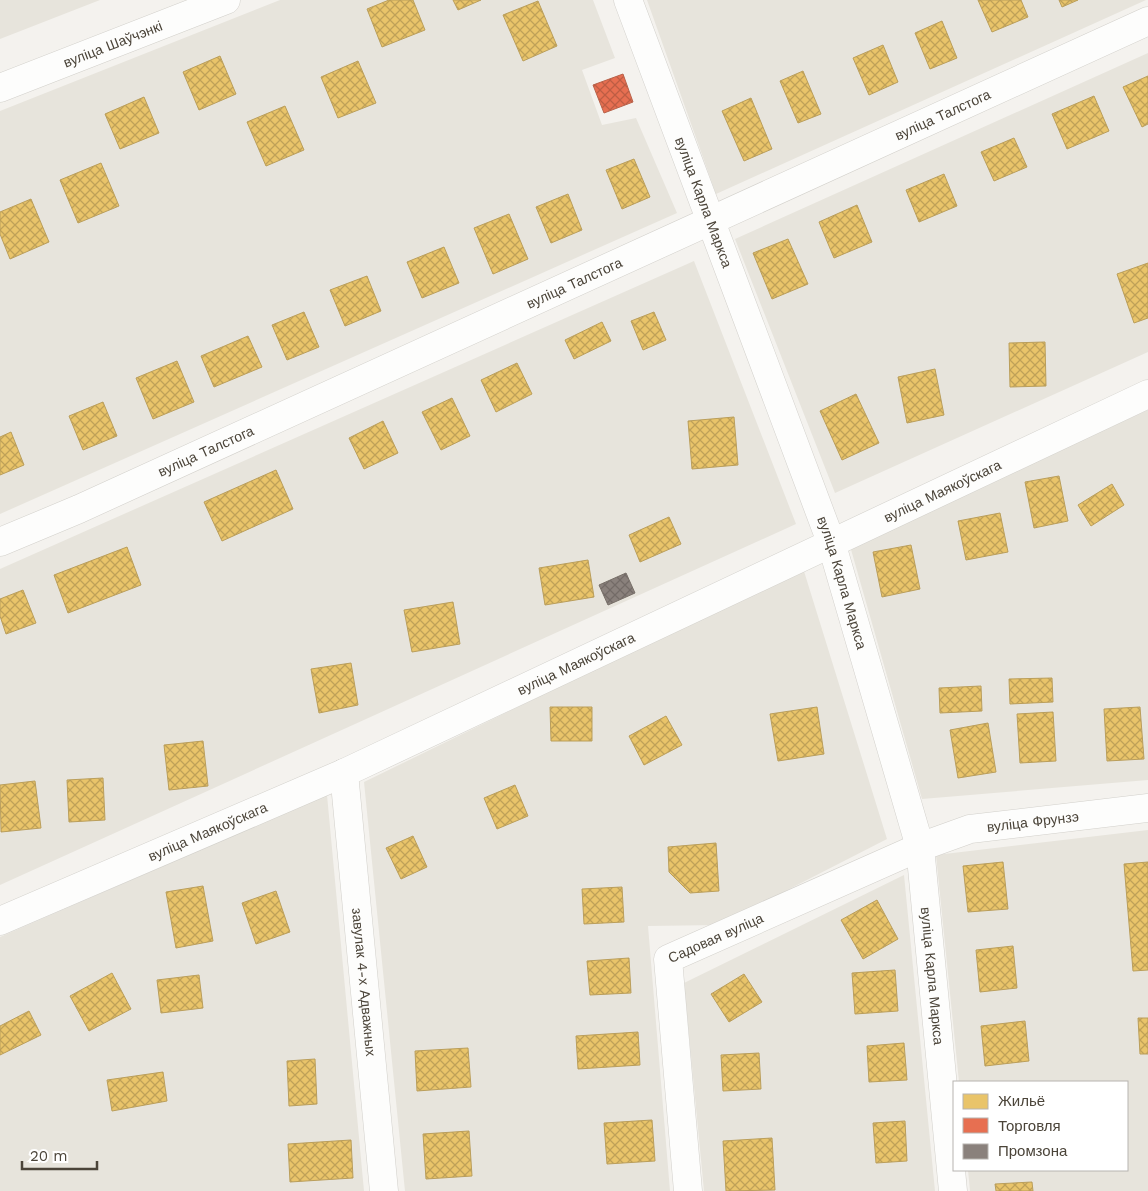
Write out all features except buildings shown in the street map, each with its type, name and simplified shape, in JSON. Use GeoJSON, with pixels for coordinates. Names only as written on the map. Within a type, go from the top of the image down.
{"type":"FeatureCollection","features":[{"type":"Feature","properties":{"kind":"street","name":"вуліца Шаўчэнкі"},"geometry":{"type":"LineString","coordinates":[[0,88],[226,0]]}},
{"type":"Feature","properties":{"kind":"street","name":"вуліца Карла Маркса"},"geometry":{"type":"LineString","coordinates":[[628,0],[831,542],[920,847],[953,1191]]}},
{"type":"Feature","properties":{"kind":"street","name":"вуліца Талстога"},"geometry":{"type":"LineString","coordinates":[[0,542],[79,509],[1148,21]]}},
{"type":"Feature","properties":{"kind":"street","name":"вуліца Маякоўскага"},"geometry":{"type":"LineString","coordinates":[[0,921],[344,773],[1148,394]]}},
{"type":"Feature","properties":{"kind":"street","name":"завулак 4-х Адважных"},"geometry":{"type":"LineString","coordinates":[[344,773],[384,1191]]}},
{"type":"Feature","properties":{"kind":"street","name":"вуліца Фрунзэ"},"geometry":{"type":"LineString","coordinates":[[920,847],[970,829],[1148,808]]}},
{"type":"Feature","properties":{"kind":"street","name":"Садовая вуліца"},"geometry":{"type":"LineString","coordinates":[[688,1191],[668,960],[920,847]]}},
{"type":"Feature","properties":{"kind":"shaded area"},"geometry":{"type":"Polygon","coordinates":[[[0,0],[100,0],[0,39],[0,0]]]}},
{"type":"Feature","properties":{"kind":"shaded area"},"geometry":{"type":"Polygon","coordinates":[[[280,0],[593,0],[615,58],[582,70],[602,125],[636,118],[677,213],[0,514],[0,111],[280,0]]]}},
{"type":"Feature","properties":{"kind":"shaded area"},"geometry":{"type":"Polygon","coordinates":[[[647,0],[1146,0],[716,194],[647,0]]]}},
{"type":"Feature","properties":{"kind":"shaded area"},"geometry":{"type":"Polygon","coordinates":[[[1148,53],[1148,352],[835,493],[735,239],[1148,53]]]}},
{"type":"Feature","properties":{"kind":"shaded area"},"geometry":{"type":"Polygon","coordinates":[[[694,261],[796,524],[0,885],[0,569],[694,261]]]}},
{"type":"Feature","properties":{"kind":"shaded area"},"geometry":{"type":"Polygon","coordinates":[[[1148,410],[1148,780],[922,799],[850,546],[1148,410]]]}},
{"type":"Feature","properties":{"kind":"shaded area"},"geometry":{"type":"Polygon","coordinates":[[[803,568],[887,839],[719,925],[648,926],[670,1191],[405,1191],[364,782],[803,568]]]}},
{"type":"Feature","properties":{"kind":"shaded area"},"geometry":{"type":"Polygon","coordinates":[[[327,795],[364,1191],[0,1191],[0,937],[327,795]]]}},
{"type":"Feature","properties":{"kind":"shaded area"},"geometry":{"type":"Polygon","coordinates":[[[1148,830],[1148,1191],[970,1191],[968,1171],[1128,1171],[1128,1081],[959,1081],[936,855],[1148,830]]]}},
{"type":"Feature","properties":{"kind":"shaded area"},"geometry":{"type":"Polygon","coordinates":[[[904,875],[935,1191],[704,1191],[684,983],[904,875]]]}}]}
